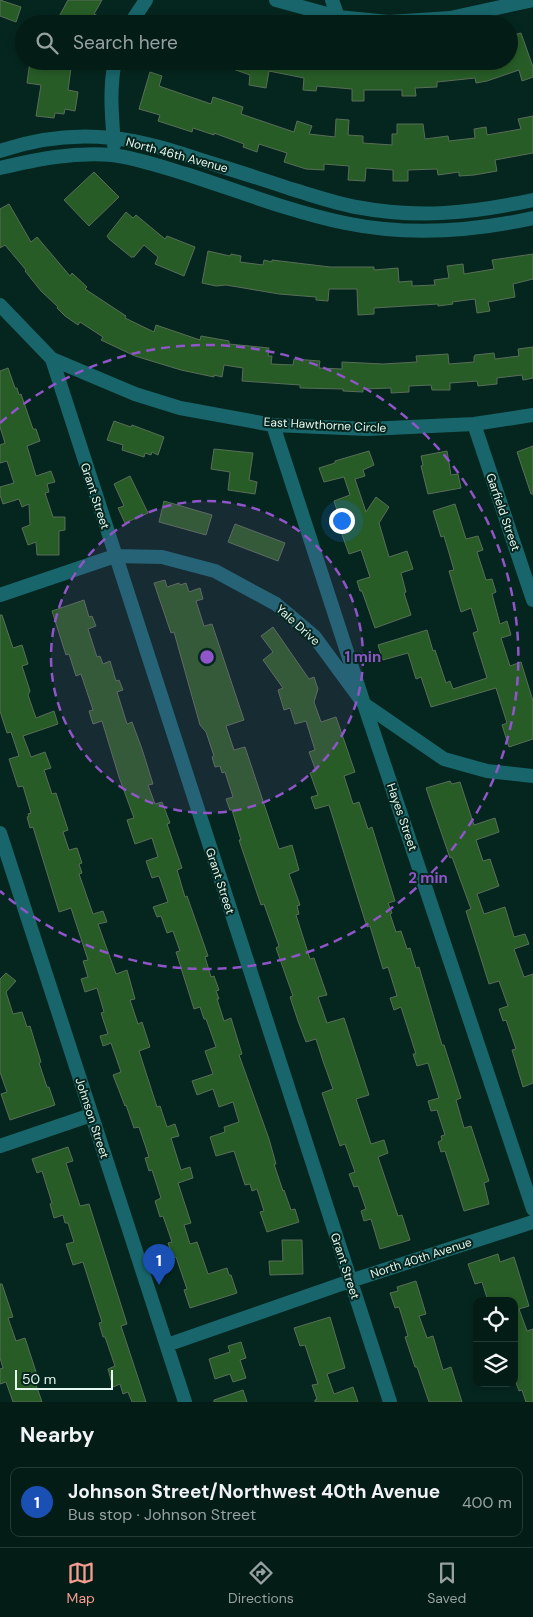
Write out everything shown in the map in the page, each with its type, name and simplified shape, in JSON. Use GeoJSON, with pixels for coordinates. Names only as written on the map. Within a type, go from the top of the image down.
{"type":"FeatureCollection","features":[{"type":"Feature","properties":{"kind":"street"},"geometry":{"type":"LineString","coordinates":[[136,15],[146,0]]}},
{"type":"Feature","properties":{"kind":"street"},"geometry":{"type":"LineString","coordinates":[[276,0],[331,15]]}},
{"type":"Feature","properties":{"kind":"street"},"geometry":{"type":"LineString","coordinates":[[332,0],[337,15]]}},
{"type":"Feature","properties":{"kind":"street"},"geometry":{"type":"LineString","coordinates":[[464,15],[533,0]]}},
{"type":"Feature","properties":{"kind":"street"},"geometry":{"type":"LineString","coordinates":[[113,70],[111,97],[114,156]]}},
{"type":"Feature","properties":{"kind":"street","name":"North 46th Avenue"},"geometry":{"type":"LineString","coordinates":[[0,151],[24,143],[78,137],[113,138],[173,151],[321,198],[378,211],[425,214],[471,212],[533,200]]}},
{"type":"Feature","properties":{"kind":"street","name":"North 46th Avenue"},"geometry":{"type":"LineString","coordinates":[[0,168],[45,157],[92,154],[114,156],[163,167],[316,216],[391,230],[456,231],[533,218]]}},
{"type":"Feature","properties":{"kind":"street"},"geometry":{"type":"LineString","coordinates":[[316,216],[321,198]]}},
{"type":"Feature","properties":{"kind":"street","name":"East Hawthorne Circle"},"geometry":{"type":"LineString","coordinates":[[0,305],[52,360],[135,394],[180,408],[273,425],[368,429],[474,424],[533,415]]}},
{"type":"Feature","properties":{"kind":"street","name":"Grant Street"},"geometry":{"type":"LineString","coordinates":[[52,360],[390,1402]]}},
{"type":"Feature","properties":{"kind":"street","name":"Garfield Street"},"geometry":{"type":"LineString","coordinates":[[474,424],[533,600]]}},
{"type":"Feature","properties":{"kind":"street","name":"Hayes Street"},"geometry":{"type":"LineString","coordinates":[[273,425],[533,1209]]}},
{"type":"Feature","properties":{"kind":"street","name":"Yale Drive"},"geometry":{"type":"LineString","coordinates":[[0,595],[115,556],[162,557],[215,571],[276,604],[314,636],[364,704],[444,759],[487,770],[533,776]]}},
{"type":"Feature","properties":{"kind":"street","name":"Johnson Street"},"geometry":{"type":"LineString","coordinates":[[0,833],[185,1402]]}},
{"type":"Feature","properties":{"kind":"street"},"geometry":{"type":"LineString","coordinates":[[0,1146],[91,1115]]}},
{"type":"Feature","properties":{"kind":"street","name":"North 40th Avenue"},"geometry":{"type":"LineString","coordinates":[[167,1345],[350,1281],[533,1222]]}},
{"type":"Feature","properties":{"kind":"building"},"geometry":{"type":"Polygon","coordinates":[[[0,0],[21,7],[18,15],[15,15],[15,22],[0,16],[0,0]]]}},
{"type":"Feature","properties":{"kind":"building"},"geometry":{"type":"Polygon","coordinates":[[[68,0],[102,0],[94,14],[96,15],[60,15],[68,0]]]}},
{"type":"Feature","properties":{"kind":"building"},"geometry":{"type":"Polygon","coordinates":[[[521,33],[533,67],[533,77],[522,81],[519,70],[476,83],[475,78],[437,82],[437,87],[415,88],[416,96],[402,96],[402,90],[364,90],[364,101],[352,101],[352,89],[317,86],[316,91],[303,90],[304,78],[269,71],[266,88],[249,85],[250,75],[236,70],[518,70],[518,34],[521,33]]]}},
{"type":"Feature","properties":{"kind":"building"},"geometry":{"type":"Polygon","coordinates":[[[29,70],[71,70],[68,90],[78,92],[75,111],[65,109],[64,114],[55,113],[54,118],[36,116],[41,85],[27,83],[29,70]]]}},
{"type":"Feature","properties":{"kind":"building"},"geometry":{"type":"Polygon","coordinates":[[[150,72],[162,76],[159,86],[211,104],[213,97],[243,107],[241,114],[294,132],[297,121],[312,126],[309,134],[335,137],[336,119],[349,120],[348,135],[363,136],[363,143],[392,145],[392,134],[397,134],[397,124],[423,124],[425,139],[448,136],[449,141],[475,138],[474,129],[486,127],[487,135],[521,129],[518,119],[533,116],[533,153],[495,160],[497,171],[474,175],[459,176],[459,172],[438,175],[437,169],[408,170],[408,181],[393,181],[393,170],[366,168],[365,181],[348,180],[349,166],[324,164],[324,170],[306,169],[284,162],[287,153],[259,144],[257,152],[243,147],[244,144],[214,133],[214,135],[193,128],[192,132],[158,121],[160,115],[139,109],[150,72]]]}},
{"type":"Feature","properties":{"kind":"building"},"geometry":{"type":"Polygon","coordinates":[[[94,172],[119,197],[89,226],[64,200],[94,172]]]}},
{"type":"Feature","properties":{"kind":"building"},"geometry":{"type":"Polygon","coordinates":[[[9,204],[31,242],[37,237],[70,276],[72,273],[87,287],[85,289],[126,316],[125,318],[154,332],[156,325],[200,340],[201,336],[229,341],[229,344],[269,348],[268,356],[272,356],[271,364],[293,365],[294,359],[320,361],[319,368],[342,369],[342,362],[383,364],[417,362],[416,356],[448,354],[449,364],[474,362],[475,355],[494,353],[495,359],[519,356],[518,349],[533,347],[533,378],[523,380],[522,375],[497,378],[497,384],[478,386],[477,381],[450,383],[450,390],[432,390],[431,385],[409,386],[409,392],[391,393],[391,388],[363,389],[363,392],[343,391],[343,389],[300,388],[300,385],[242,381],[243,368],[224,365],[222,377],[214,375],[214,377],[181,370],[135,356],[101,340],[103,337],[80,322],[78,325],[65,316],[41,291],[5,245],[0,248],[0,209],[9,204]]]}},
{"type":"Feature","properties":{"kind":"building"},"geometry":{"type":"Polygon","coordinates":[[[126,212],[133,218],[136,215],[165,239],[167,236],[195,247],[184,276],[155,264],[158,257],[144,245],[134,257],[131,257],[109,239],[107,236],[126,212]]]}},
{"type":"Feature","properties":{"kind":"building"},"geometry":{"type":"Polygon","coordinates":[[[208,251],[230,256],[231,254],[241,256],[240,262],[263,265],[264,260],[272,262],[272,260],[330,267],[374,267],[374,270],[398,268],[399,282],[412,281],[412,286],[435,285],[434,280],[449,278],[447,266],[463,264],[464,274],[494,269],[492,260],[533,254],[533,279],[513,284],[515,297],[488,302],[490,311],[477,313],[475,299],[438,306],[438,304],[374,308],[374,314],[358,315],[357,289],[329,289],[328,301],[316,300],[316,297],[279,294],[202,283],[208,251]]]}},
{"type":"Feature","properties":{"kind":"building"},"geometry":{"type":"Polygon","coordinates":[[[8,368],[15,388],[17,388],[19,395],[21,394],[33,429],[36,429],[40,441],[27,446],[36,476],[51,471],[55,482],[47,484],[49,492],[45,493],[53,517],[65,517],[65,530],[59,531],[59,555],[37,555],[36,542],[28,545],[22,528],[30,525],[29,504],[22,507],[19,499],[3,504],[0,495],[0,487],[14,483],[7,461],[0,463],[0,445],[5,443],[0,427],[0,371],[8,368]]]}},
{"type":"Feature","properties":{"kind":"building"},"geometry":{"type":"Polygon","coordinates":[[[114,421],[131,427],[132,425],[164,437],[158,455],[152,452],[151,455],[145,453],[144,457],[122,450],[123,445],[107,440],[114,421]]]}},
{"type":"Feature","properties":{"kind":"building"},"geometry":{"type":"Polygon","coordinates":[[[533,446],[533,494],[531,494],[517,452],[533,446]]]}},
{"type":"Feature","properties":{"kind":"building"},"geometry":{"type":"Polygon","coordinates":[[[214,449],[253,453],[249,480],[257,482],[255,494],[228,490],[230,472],[211,469],[214,449]]]}},
{"type":"Feature","properties":{"kind":"building"},"geometry":{"type":"Polygon","coordinates":[[[369,451],[374,465],[363,470],[365,476],[355,479],[366,512],[376,497],[389,507],[379,523],[389,557],[407,551],[413,569],[401,573],[406,592],[404,593],[411,615],[375,628],[357,581],[370,577],[361,550],[349,554],[336,518],[339,516],[334,501],[350,495],[344,477],[324,482],[319,468],[369,451]]]}},
{"type":"Feature","properties":{"kind":"building"},"geometry":{"type":"Polygon","coordinates":[[[447,451],[451,475],[458,474],[461,488],[428,494],[421,466],[423,465],[421,456],[447,451]]]}},
{"type":"Feature","properties":{"kind":"building"},"geometry":{"type":"Polygon","coordinates":[[[130,476],[148,513],[125,523],[118,508],[124,506],[114,484],[130,476]]]}},
{"type":"Feature","properties":{"kind":"building"},"geometry":{"type":"Polygon","coordinates":[[[164,501],[212,515],[206,535],[159,522],[164,501]]]}},
{"type":"Feature","properties":{"kind":"building"},"geometry":{"type":"Polygon","coordinates":[[[455,504],[466,539],[478,536],[483,550],[477,552],[486,580],[492,579],[496,592],[492,594],[500,624],[507,621],[511,635],[501,638],[510,666],[521,662],[533,701],[533,739],[509,747],[502,725],[507,723],[496,688],[431,707],[421,677],[416,679],[408,653],[383,660],[378,645],[427,630],[446,683],[450,681],[453,689],[487,678],[473,633],[478,631],[471,608],[461,612],[449,571],[454,570],[444,536],[441,537],[433,511],[455,504]]]}},
{"type":"Feature","properties":{"kind":"building"},"geometry":{"type":"Polygon","coordinates":[[[235,524],[285,543],[278,561],[228,542],[235,524]]]}},
{"type":"Feature","properties":{"kind":"building"},"geometry":{"type":"Polygon","coordinates":[[[165,580],[167,587],[186,583],[189,592],[200,588],[203,599],[196,601],[204,626],[212,624],[244,720],[226,726],[234,750],[245,747],[279,849],[292,845],[299,870],[289,874],[300,905],[297,906],[299,914],[296,915],[310,959],[314,958],[327,995],[318,997],[327,1023],[344,1018],[369,1095],[356,1099],[371,1144],[384,1140],[388,1153],[378,1157],[398,1216],[402,1215],[410,1240],[380,1249],[371,1219],[364,1221],[361,1211],[366,1209],[358,1186],[354,1187],[349,1174],[355,1172],[345,1144],[340,1146],[322,1093],[333,1089],[316,1039],[306,1042],[298,1021],[290,997],[293,996],[276,948],[279,946],[264,904],[261,905],[239,840],[241,840],[232,810],[230,810],[226,799],[233,797],[225,772],[222,773],[220,766],[215,767],[212,757],[214,756],[206,732],[200,725],[174,632],[171,633],[154,583],[165,580]]]}},
{"type":"Feature","properties":{"kind":"building"},"geometry":{"type":"Polygon","coordinates":[[[84,600],[89,617],[92,616],[96,626],[88,629],[97,657],[100,656],[103,664],[110,661],[116,681],[119,680],[123,690],[117,692],[127,724],[132,722],[142,749],[153,784],[148,785],[155,804],[162,802],[170,823],[167,824],[182,868],[177,870],[185,897],[187,896],[208,956],[205,957],[211,977],[214,976],[219,990],[216,991],[219,999],[217,999],[224,1021],[231,1018],[242,1054],[239,1055],[269,1139],[276,1164],[274,1164],[283,1191],[291,1210],[295,1209],[299,1222],[267,1232],[260,1212],[264,1211],[257,1189],[252,1191],[250,1184],[245,1185],[234,1151],[216,1156],[210,1137],[225,1132],[224,1127],[239,1122],[233,1102],[219,1107],[213,1089],[197,1095],[192,1081],[213,1074],[205,1051],[216,1047],[200,1007],[194,1009],[176,952],[180,951],[173,931],[167,933],[161,916],[157,917],[153,907],[168,902],[159,876],[152,878],[146,861],[158,857],[152,838],[135,844],[127,820],[134,818],[102,721],[93,724],[89,711],[93,710],[81,674],[76,676],[69,654],[66,655],[52,611],[84,600]]]}},
{"type":"Feature","properties":{"kind":"building"},"geometry":{"type":"Polygon","coordinates":[[[0,615],[2,615],[13,648],[22,645],[28,664],[22,666],[30,691],[28,695],[36,718],[54,711],[58,724],[23,736],[31,757],[45,752],[51,768],[44,770],[52,794],[56,793],[68,830],[63,832],[69,850],[77,848],[82,863],[79,864],[82,873],[79,874],[93,914],[103,911],[107,922],[98,924],[116,974],[127,970],[135,999],[130,1000],[138,1024],[142,1022],[150,1047],[139,1051],[157,1107],[160,1106],[167,1127],[175,1124],[179,1136],[171,1138],[181,1170],[190,1167],[193,1178],[178,1183],[191,1223],[184,1225],[190,1244],[197,1242],[208,1274],[227,1268],[237,1293],[190,1308],[184,1290],[187,1289],[176,1257],[173,1258],[168,1243],[172,1242],[163,1216],[160,1217],[155,1201],[161,1198],[152,1170],[149,1171],[145,1158],[149,1157],[139,1127],[134,1128],[113,1075],[121,1072],[111,1043],[103,1046],[100,1036],[108,1034],[101,1013],[104,1012],[97,988],[85,992],[81,979],[88,977],[83,961],[88,960],[71,908],[59,912],[33,827],[30,828],[27,817],[31,813],[23,786],[18,787],[9,759],[19,756],[11,732],[7,733],[0,711],[0,615]]]}},
{"type":"Feature","properties":{"kind":"building"},"geometry":{"type":"Polygon","coordinates":[[[273,627],[309,679],[314,677],[318,689],[314,702],[321,722],[336,717],[355,772],[344,776],[353,804],[359,802],[368,829],[372,827],[395,901],[388,903],[392,913],[390,914],[396,932],[401,931],[407,949],[410,948],[416,968],[419,967],[442,1045],[444,1045],[461,1098],[456,1100],[464,1128],[471,1126],[489,1181],[484,1183],[489,1204],[464,1211],[445,1151],[441,1152],[438,1142],[442,1140],[441,1136],[445,1135],[437,1110],[431,1111],[428,1101],[439,1098],[428,1063],[417,1066],[413,1054],[416,1054],[401,1007],[394,1010],[390,998],[397,996],[388,967],[383,969],[370,926],[367,927],[329,805],[315,809],[311,797],[318,795],[310,773],[316,771],[309,752],[315,750],[306,721],[295,724],[290,708],[284,710],[278,690],[283,688],[263,660],[273,652],[261,636],[273,627]]]}},
{"type":"Feature","properties":{"kind":"building"},"geometry":{"type":"Polygon","coordinates":[[[450,781],[452,784],[460,782],[474,825],[495,818],[499,832],[476,840],[483,861],[490,859],[499,886],[477,894],[484,914],[505,907],[514,937],[525,934],[529,944],[514,949],[524,977],[533,974],[533,1083],[523,1087],[512,1050],[516,1049],[506,1020],[503,1021],[499,1009],[508,1006],[499,981],[489,984],[466,911],[471,909],[452,857],[450,858],[426,788],[450,781]]]}},
{"type":"Feature","properties":{"kind":"building"},"geometry":{"type":"Polygon","coordinates":[[[6,973],[16,981],[6,992],[13,1014],[22,1012],[27,1027],[30,1026],[41,1062],[39,1063],[55,1105],[10,1120],[1,1094],[7,1092],[0,1072],[0,979],[6,973]]]}},
{"type":"Feature","properties":{"kind":"building"},"geometry":{"type":"Polygon","coordinates":[[[68,1147],[73,1161],[66,1163],[80,1206],[89,1204],[127,1324],[121,1326],[146,1402],[132,1402],[128,1392],[123,1394],[120,1384],[113,1387],[108,1369],[115,1366],[105,1337],[103,1337],[99,1323],[102,1322],[83,1262],[73,1265],[66,1244],[74,1242],[68,1223],[65,1223],[63,1215],[54,1218],[50,1204],[52,1203],[42,1171],[37,1173],[32,1159],[68,1147]]]}},
{"type":"Feature","properties":{"kind":"building"},"geometry":{"type":"Polygon","coordinates":[[[282,1240],[302,1240],[303,1274],[270,1275],[269,1261],[283,1261],[282,1240]]]}},
{"type":"Feature","properties":{"kind":"building"},"geometry":{"type":"Polygon","coordinates":[[[498,1254],[500,1262],[514,1257],[529,1306],[519,1309],[527,1331],[533,1329],[533,1402],[526,1402],[522,1390],[519,1391],[518,1387],[518,1297],[487,1297],[482,1282],[475,1284],[468,1264],[498,1254]]]}},
{"type":"Feature","properties":{"kind":"building"},"geometry":{"type":"Polygon","coordinates":[[[416,1281],[426,1314],[419,1316],[427,1338],[433,1336],[443,1370],[451,1367],[462,1402],[429,1402],[417,1367],[415,1367],[405,1337],[408,1336],[399,1307],[395,1308],[390,1293],[398,1291],[397,1287],[416,1281]]]}},
{"type":"Feature","properties":{"kind":"building"},"geometry":{"type":"Polygon","coordinates":[[[0,1284],[2,1284],[13,1317],[8,1318],[16,1341],[25,1338],[38,1378],[34,1379],[42,1402],[13,1402],[6,1382],[0,1384],[0,1369],[3,1368],[0,1358],[0,1284]]]}},
{"type":"Feature","properties":{"kind":"building"},"geometry":{"type":"Polygon","coordinates":[[[330,1317],[345,1368],[327,1374],[334,1394],[353,1387],[358,1402],[315,1402],[317,1399],[312,1385],[318,1384],[305,1345],[300,1346],[294,1328],[330,1317]]]}},
{"type":"Feature","properties":{"kind":"building"},"geometry":{"type":"Polygon","coordinates":[[[241,1342],[246,1358],[240,1360],[246,1378],[233,1382],[230,1374],[215,1379],[209,1359],[230,1352],[228,1346],[241,1342]]]}},
{"type":"Feature","properties":{"kind":"building"},"geometry":{"type":"Polygon","coordinates":[[[243,1390],[247,1402],[214,1402],[214,1400],[243,1390]]]}},
{"type":"Feature","properties":{"kind":"place","name":"Johnson Street/Northwest 40th Avenue"},"geometry":{"type":"Point","coordinates":[159,1285]}}]}
